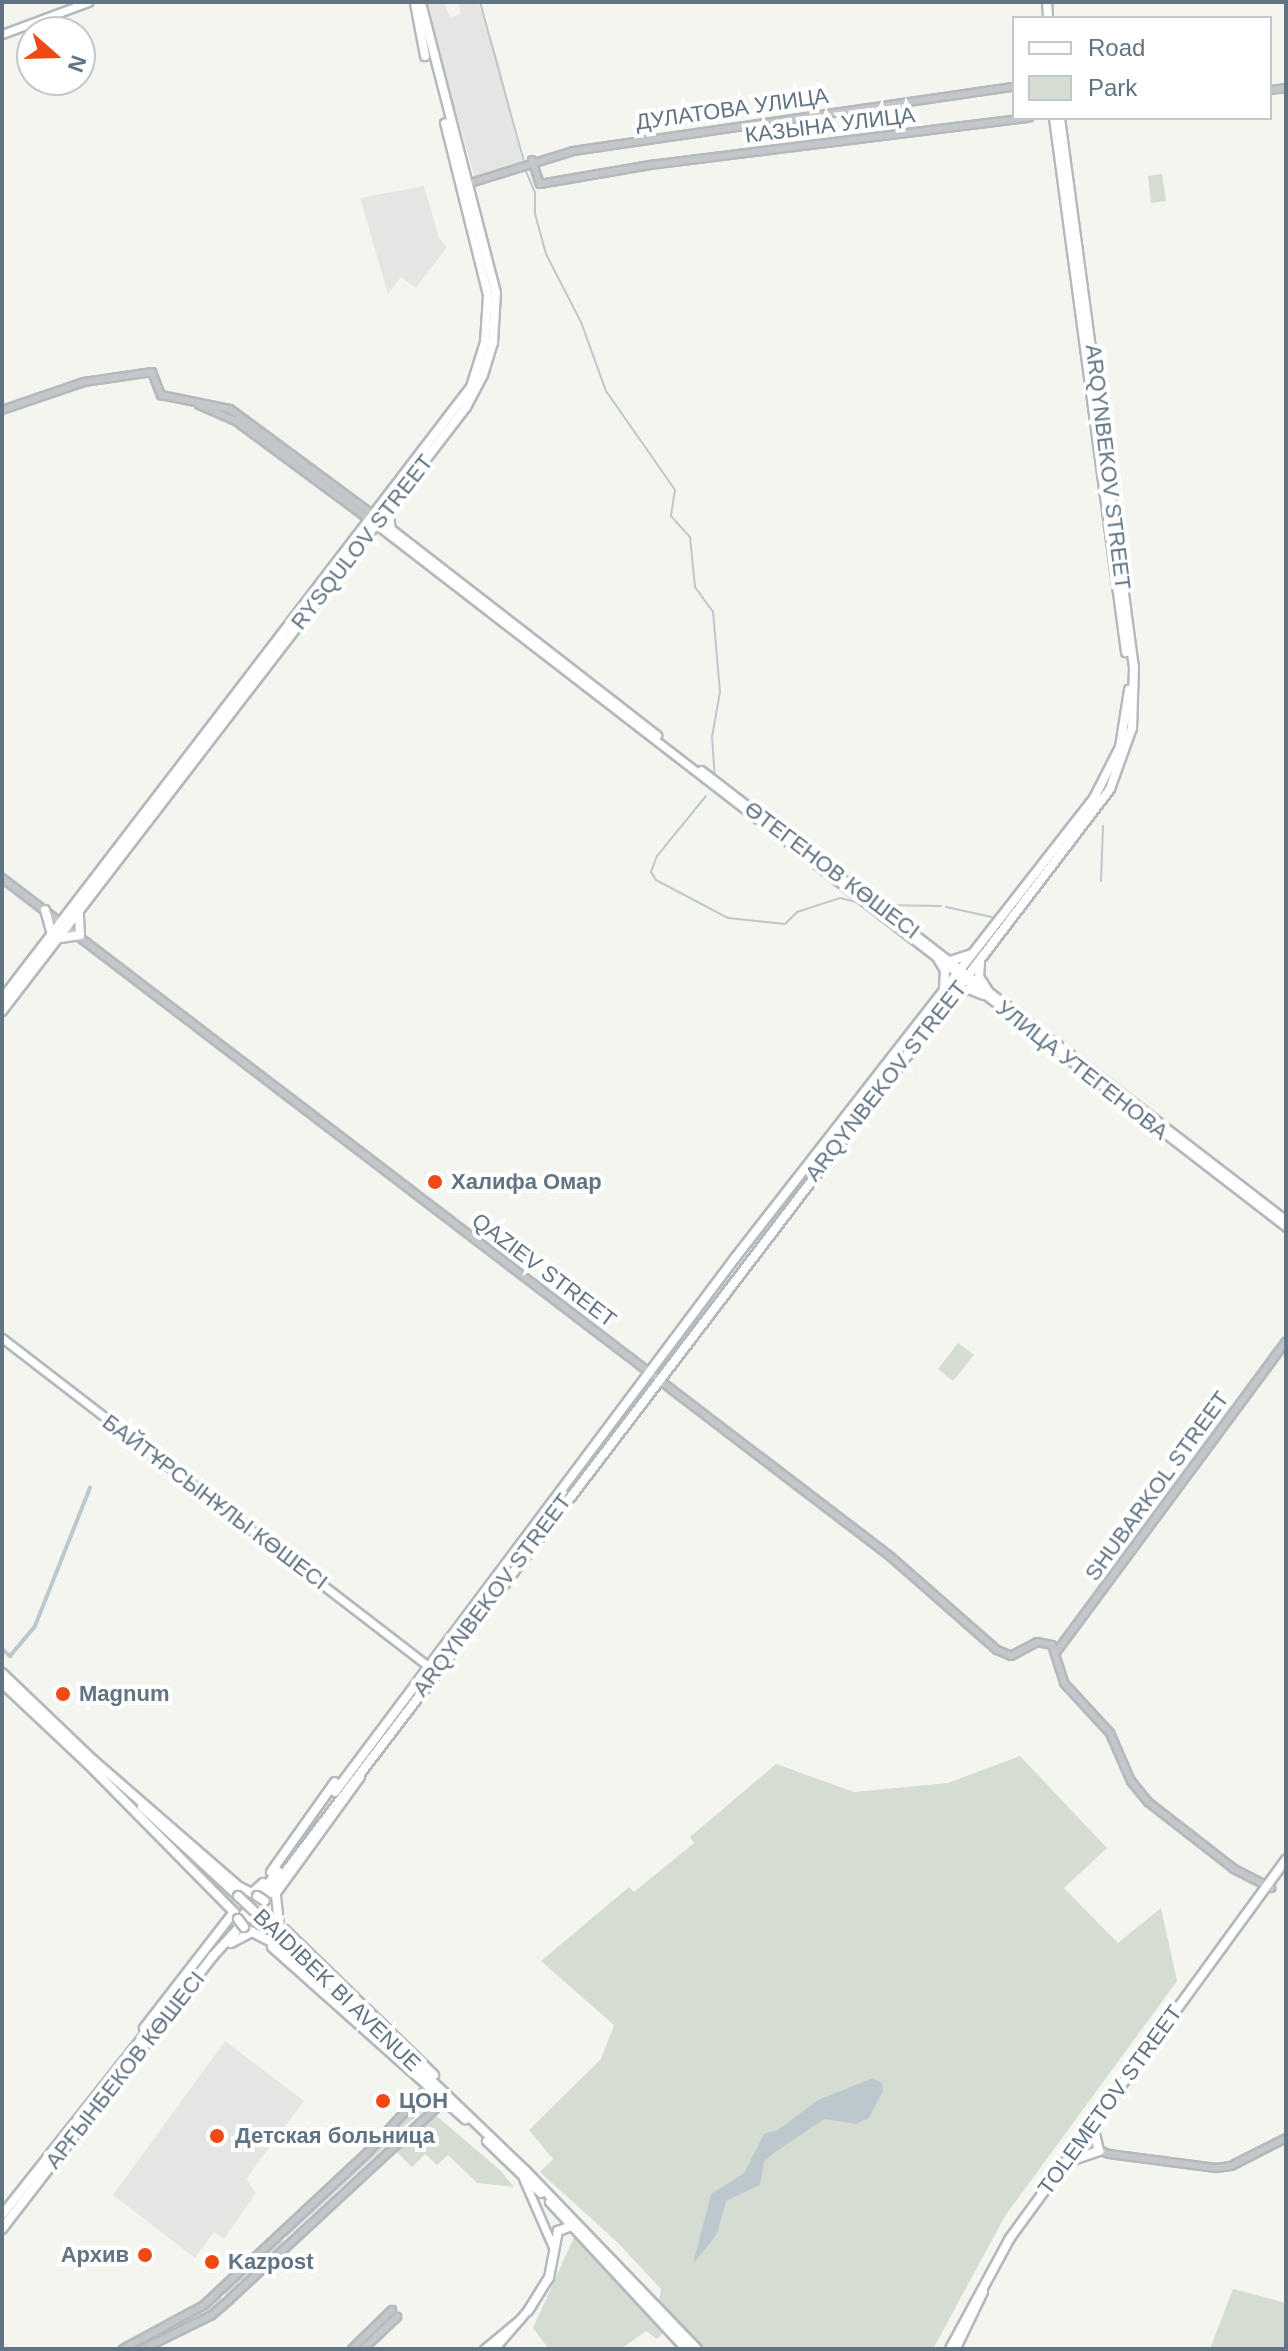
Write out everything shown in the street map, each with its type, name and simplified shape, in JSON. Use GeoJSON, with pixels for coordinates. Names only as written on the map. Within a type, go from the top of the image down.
{"type":"FeatureCollection","features":[{"type":"Feature","properties":{"kind":"main road"},"geometry":{"type":"LineString","coordinates":[[2,34],[88,2]]}},
{"type":"Feature","properties":{"kind":"main road","name":"RYSQULOV STREET"},"geometry":{"type":"LineString","coordinates":[[374,520],[389,507],[478,373],[491,310],[418,2]]}},
{"type":"Feature","properties":{"kind":"main road","name":"ARQYNBEKOV STREET"},"geometry":{"type":"LineString","coordinates":[[383,1734],[428,1666],[1043,872],[1113,766],[1125,727],[1131,674],[1054,120]]}},
{"type":"Feature","properties":{"kind":"main road","name":"ARQYNBEKOV STREET"},"geometry":{"type":"LineString","coordinates":[[1060,120],[1092,387]]}},
{"type":"Feature","properties":{"kind":"main road","name":"RYSQULOV STREET"},"geometry":{"type":"LineString","coordinates":[[2,1011],[76,909],[433,444]]}},
{"type":"Feature","properties":{"kind":"main road"},"geometry":{"type":"LineString","coordinates":[[389,507],[391,529]]}},
{"type":"Feature","properties":{"kind":"main road","name":"ӨТЕГЕНОВ КӨШЕСІ"},"geometry":{"type":"LineString","coordinates":[[374,520],[391,529],[878,913]]}},
{"type":"Feature","properties":{"kind":"main road","name":"ӨТЕГЕНОВ КӨШЕСІ"},"geometry":{"type":"LineString","coordinates":[[374,520],[751,812],[950,961],[963,975]]}},
{"type":"Feature","properties":{"kind":"main road"},"geometry":{"type":"LineString","coordinates":[[76,909],[80,935],[55,937],[48,912],[76,909]]}},
{"type":"Feature","properties":{"kind":"main road","name":"УЛИЦА УТЕГЕНОВА"},"geometry":{"type":"LineString","coordinates":[[878,913],[963,975],[1286,1227]]}},
{"type":"Feature","properties":{"kind":"main road","name":"RYSQULOV STREET"},"geometry":{"type":"LineString","coordinates":[[2,999],[55,937]]}},
{"type":"Feature","properties":{"kind":"main road"},"geometry":{"type":"LineString","coordinates":[[950,961],[980,952],[978,973],[986,993]]}},
{"type":"Feature","properties":{"kind":"main road"},"geometry":{"type":"LineString","coordinates":[[938,959],[945,970],[946,997],[963,989],[986,993],[1160,1120],[1207,1163],[1286,1220]]}},
{"type":"Feature","properties":{"kind":"main road","name":"БАЙТҰРСЫНҰЛЫ КӨШЕСІ"},"geometry":{"type":"LineString","coordinates":[[2,1338],[428,1666]]}},
{"type":"Feature","properties":{"kind":"main road","name":"ARQYNBEKOV STREET"},"geometry":{"type":"LineString","coordinates":[[132,2055],[251,1906],[654,1376]]}},
{"type":"Feature","properties":{"kind":"main road"},"geometry":{"type":"LineString","coordinates":[[2,1673],[242,1923],[281,1937]]}},
{"type":"Feature","properties":{"kind":"main road"},"geometry":{"type":"LineString","coordinates":[[2,1683],[464,2103],[467,2117]]}},
{"type":"Feature","properties":{"kind":"main road"},"geometry":{"type":"LineString","coordinates":[[132,2055],[227,1947],[363,1745],[383,1734]]}},
{"type":"Feature","properties":{"kind":"main road"},"geometry":{"type":"LineString","coordinates":[[281,1937],[276,1893],[383,1734]]}},
{"type":"Feature","properties":{"kind":"main road"},"geometry":{"type":"LineString","coordinates":[[89,1761],[238,1886],[258,1897],[281,1937],[424,2092],[467,2117]]}},
{"type":"Feature","properties":{"kind":"main road","name":"TOLEMETOV STREET"},"geometry":{"type":"LineString","coordinates":[[1269,1887],[1286,1860]]}},
{"type":"Feature","properties":{"kind":"main road","name":"TOLEMETOV STREET"},"geometry":{"type":"LineString","coordinates":[[953,2349],[991,2269],[1286,1867]]}},
{"type":"Feature","properties":{"kind":"main road"},"geometry":{"type":"LineString","coordinates":[[132,2055],[242,1923]]}},
{"type":"Feature","properties":{"kind":"main road","name":"BAIDIBEK BI AVENUE"},"geometry":{"type":"LineString","coordinates":[[281,1937],[523,2172],[697,2349]]}},
{"type":"Feature","properties":{"kind":"main road","name":"TOLEMETOV STREET"},"geometry":{"type":"LineString","coordinates":[[953,2349],[994,2271],[1082,2143],[1232,1937]]}},
{"type":"Feature","properties":{"kind":"main road","name":"АРҒЫНБЕКОВ КӨШЕСІ"},"geometry":{"type":"LineString","coordinates":[[2,2215],[132,2055]]}},
{"type":"Feature","properties":{"kind":"main road","name":"АРҒЫНБЕКОВ КӨШЕСІ"},"geometry":{"type":"LineString","coordinates":[[2,2229],[132,2055]]}},
{"type":"Feature","properties":{"kind":"main road"},"geometry":{"type":"LineString","coordinates":[[1073,2160],[1099,2151],[1094,2130]]}},
{"type":"Feature","properties":{"kind":"main road"},"geometry":{"type":"LineString","coordinates":[[523,2172],[553,2240],[553,2259],[528,2311]]}},
{"type":"Feature","properties":{"kind":"main road","name":"BAIDIBEK BI AVENUE"},"geometry":{"type":"LineString","coordinates":[[523,2172],[686,2349]]}},
{"type":"Feature","properties":{"kind":"main road"},"geometry":{"type":"LineString","coordinates":[[536,2189],[533,2193],[539,2208]]}},
{"type":"Feature","properties":{"kind":"main road"},"geometry":{"type":"LineString","coordinates":[[494,2349],[528,2311],[549,2278],[558,2231],[572,2226]]}},
{"type":"Feature","properties":{"kind":"main road"},"geometry":{"type":"LineString","coordinates":[[484,2349],[520,2319]]}},
{"type":"Feature","properties":{"kind":"street","name":"ДУЛАТОВА УЛИЦА"},"geometry":{"type":"LineString","coordinates":[[464,186],[532,160],[1012,87]]}},
{"type":"Feature","properties":{"kind":"street","name":"КАЗЫНА УЛИЦА"},"geometry":{"type":"LineString","coordinates":[[532,160],[540,184],[650,165],[1013,120]]}},
{"type":"Feature","properties":{"kind":"street"},"geometry":{"type":"LineString","coordinates":[[2,410],[84,382],[152,372],[161,395],[230,409],[374,520]]}},
{"type":"Feature","properties":{"kind":"street","name":"QAZIEV STREET"},"geometry":{"type":"LineString","coordinates":[[2,878],[898,1562],[997,1650],[1011,1656],[1025,1652],[1037,1642],[1057,1651]]}},
{"type":"Feature","properties":{"kind":"street","name":"SHUBARKOL STREET"},"geometry":{"type":"LineString","coordinates":[[1057,1651],[1286,1342]]}},
{"type":"Feature","properties":{"kind":"street"},"geometry":{"type":"LineString","coordinates":[[1057,1651],[1064,1683],[1110,1733],[1131,1781],[1148,1802],[1234,1869],[1269,1887]]}},
{"type":"Feature","properties":{"kind":"street"},"geometry":{"type":"LineString","coordinates":[[123,2349],[204,2305],[281,2234],[424,2092],[435,2109],[212,2315],[143,2349]]}},
{"type":"Feature","properties":{"kind":"street"},"geometry":{"type":"LineString","coordinates":[[386,2130],[400,2142]]}},
{"type":"Feature","properties":{"kind":"street"},"geometry":{"type":"LineString","coordinates":[[1082,2143],[1099,2151],[1224,2167],[1286,2138]]}},
{"type":"Feature","properties":{"kind":"street"},"geometry":{"type":"LineString","coordinates":[[281,2234],[289,2243]]}},
{"type":"Feature","properties":{"kind":"street"},"geometry":{"type":"LineString","coordinates":[[352,2349],[392,2310]]}},
{"type":"Feature","properties":{"kind":"street"},"geometry":{"type":"LineString","coordinates":[[363,2349],[397,2317]]}},
{"type":"Feature","properties":{"kind":"shaded area"},"geometry":{"type":"Polygon","coordinates":[[[426,2],[444,2],[450,18],[461,14],[458,2],[478,2],[499,63],[522,162],[486,179],[476,182],[457,116],[451,117],[426,2]]]}},
{"type":"Feature","properties":{"kind":"shaded area"},"geometry":{"type":"Polygon","coordinates":[[[424,186],[439,238],[447,247],[416,288],[401,277],[388,294],[360,198],[424,186]]]}},
{"type":"Feature","properties":{"kind":"shaded area","name":"Детская больница"},"geometry":{"type":"Polygon","coordinates":[[[225,2041],[304,2101],[246,2179],[256,2193],[224,2239],[214,2232],[195,2258],[113,2195],[225,2041]]]}},
{"type":"Feature","properties":{"kind":"shaded area"},"geometry":{"type":"Polygon","coordinates":[[[873,2078],[882,2083],[883,2091],[869,2118],[856,2124],[824,2119],[774,2153],[764,2162],[760,2185],[726,2201],[717,2234],[693,2264],[711,2194],[744,2173],[764,2134],[778,2130],[818,2100],[873,2078]]]}},
{"type":"Feature","properties":{"kind":"green space"},"geometry":{"type":"Polygon","coordinates":[[[1162,174],[1166,201],[1151,203],[1148,176],[1162,174]]]}},
{"type":"Feature","properties":{"kind":"green space"},"geometry":{"type":"Polygon","coordinates":[[[958,1343],[974,1355],[953,1381],[938,1369],[958,1343]]]}},
{"type":"Feature","properties":{"kind":"green space"},"geometry":{"type":"Polygon","coordinates":[[[1020,1756],[1107,1848],[1064,1888],[1118,1943],[1161,1908],[1177,1981],[1005,2216],[933,2349],[705,2349],[659,2300],[661,2289],[618,2243],[540,2172],[553,2159],[529,2130],[601,2059],[614,2025],[541,1961],[629,1887],[634,1892],[694,1843],[690,1837],[776,1764],[854,1792],[948,1783],[1020,1756]]]}},
{"type":"Feature","properties":{"kind":"green space"},"geometry":{"type":"Polygon","coordinates":[[[417,2099],[426,2109],[393,2135],[390,2130],[417,2099]]]}},
{"type":"Feature","properties":{"kind":"green space"},"geometry":{"type":"Polygon","coordinates":[[[433,2113],[500,2170],[514,2187],[477,2183],[448,2155],[437,2165],[425,2154],[412,2167],[394,2149],[433,2113]]]}},
{"type":"Feature","properties":{"kind":"green space"},"geometry":{"type":"Polygon","coordinates":[[[386,2134],[391,2141],[287,2237],[283,2233],[386,2134]]]}},
{"type":"Feature","properties":{"kind":"green space"},"geometry":{"type":"Polygon","coordinates":[[[280,2235],[284,2242],[226,2295],[222,2290],[280,2235]]]}},
{"type":"Feature","properties":{"kind":"green space"},"geometry":{"type":"Polygon","coordinates":[[[575,2235],[665,2331],[657,2339],[646,2331],[621,2349],[549,2349],[533,2328],[575,2235]]]}},
{"type":"Feature","properties":{"kind":"green space"},"geometry":{"type":"Polygon","coordinates":[[[1233,2289],[1286,2303],[1286,2349],[1210,2349],[1233,2289]]]}},
{"type":"Feature","properties":{"kind":"green space"},"geometry":{"type":"Polygon","coordinates":[[[217,2293],[223,2299],[209,2311],[136,2349],[123,2349],[217,2293]]]}},
{"type":"Feature","properties":{"kind":"waterway"},"geometry":{"type":"LineString","coordinates":[[480,2],[524,162]]}},
{"type":"Feature","properties":{"kind":"waterway"},"geometry":{"type":"LineString","coordinates":[[525,169],[535,192],[535,214],[546,254],[581,322],[606,391],[675,490],[671,516],[690,537],[695,587],[713,612],[720,692],[712,737],[715,776]]}},
{"type":"Feature","properties":{"kind":"waterway"},"geometry":{"type":"LineString","coordinates":[[706,796],[657,856],[651,872],[656,880],[728,918],[785,924],[797,912],[840,898],[864,904]]}},
{"type":"Feature","properties":{"kind":"waterway"},"geometry":{"type":"LineString","coordinates":[[1101,881],[1103,826]]}},
{"type":"Feature","properties":{"kind":"waterway"},"geometry":{"type":"LineString","coordinates":[[882,905],[941,906]]}},
{"type":"Feature","properties":{"kind":"waterway"},"geometry":{"type":"LineString","coordinates":[[946,907],[992,917]]}},
{"type":"Feature","properties":{"kind":"waterway"},"geometry":{"type":"LineString","coordinates":[[2,1649],[10,1656],[35,1626],[90,1488]]}},
{"type":"Feature","properties":{"kind":"place","name":"Халифа Омар"},"geometry":{"type":"Point","coordinates":[435,1182]}},
{"type":"Feature","properties":{"kind":"place","name":"Magnum"},"geometry":{"type":"Point","coordinates":[63,1694]}},
{"type":"Feature","properties":{"kind":"place","name":"ЦОН"},"geometry":{"type":"Point","coordinates":[383,2101]}},
{"type":"Feature","properties":{"kind":"place","name":"Детская больница"},"geometry":{"type":"Point","coordinates":[217,2136]}},
{"type":"Feature","properties":{"kind":"place","name":"Архив"},"geometry":{"type":"Point","coordinates":[145,2255]}},
{"type":"Feature","properties":{"kind":"place","name":"Kazpost"},"geometry":{"type":"Point","coordinates":[212,2262]}}]}
